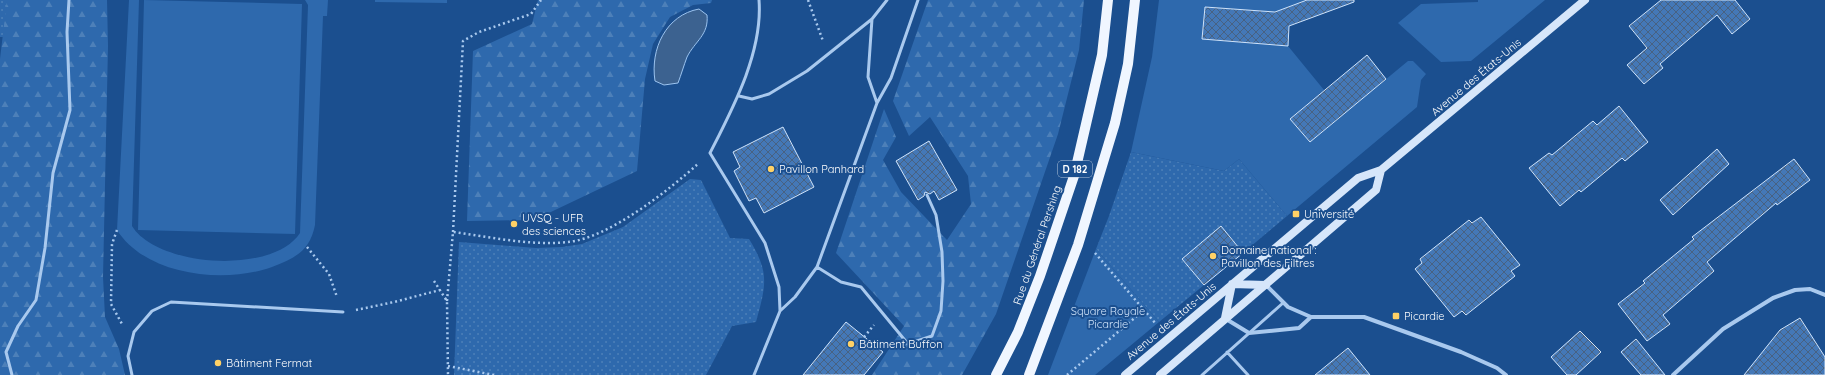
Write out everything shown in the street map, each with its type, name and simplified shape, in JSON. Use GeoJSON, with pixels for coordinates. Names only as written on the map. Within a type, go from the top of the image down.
{"type":"FeatureCollection","features":[{"type":"Feature","properties":{"kind":"main road","name":"Rue du Général Pershing"},"geometry":{"type":"LineString","coordinates":[[996,375],[1018,332],[1040,276],[1074,176],[1102,55],[1108,0]]}},
{"type":"Feature","properties":{"kind":"main road","name":"D 182"},"geometry":{"type":"LineString","coordinates":[[1029,375],[1078,245],[1115,123],[1128,64],[1135,0]]}},
{"type":"Feature","properties":{"kind":"main road","name":"Avenue des États-Unis"},"geometry":{"type":"LineString","coordinates":[[1125,375],[1358,178],[1381,170],[1585,0]]}},
{"type":"Feature","properties":{"kind":"main road"},"geometry":{"type":"LineString","coordinates":[[1160,375],[1376,190],[1381,170]]}},
{"type":"Feature","properties":{"kind":"main road","name":"Avenue des États-Unis"},"geometry":{"type":"LineString","coordinates":[[1232,284],[1266,285]]}},
{"type":"Feature","properties":{"kind":"main road","name":"Avenue des États-Unis"},"geometry":{"type":"LineString","coordinates":[[1225,318],[1232,284]]}},
{"type":"Feature","properties":{"kind":"street"},"geometry":{"type":"LineString","coordinates":[[1266,285],[1288,307],[1311,317],[1364,317],[1461,352],[1497,368],[1506,375]]}},
{"type":"Feature","properties":{"kind":"street"},"geometry":{"type":"LineString","coordinates":[[1673,375],[1723,329],[1773,298],[1795,290],[1810,289],[1825,295]]}},
{"type":"Feature","properties":{"kind":"street"},"geometry":{"type":"LineString","coordinates":[[1225,318],[1249,333],[1299,328],[1311,317]]}},
{"type":"Feature","properties":{"kind":"lane"},"geometry":{"type":"LineString","coordinates":[[12,375],[6,352],[18,326],[36,300],[45,248],[53,173],[70,110],[67,32],[69,0]]}},
{"type":"Feature","properties":{"kind":"lane"},"geometry":{"type":"LineString","coordinates":[[754,375],[780,311],[779,287],[765,243],[710,153],[739,96],[750,64],[760,16],[759,0]]}},
{"type":"Feature","properties":{"kind":"lane"},"geometry":{"type":"LineString","coordinates":[[739,96],[752,99],[769,94],[807,71],[872,19],[887,0]]}},
{"type":"Feature","properties":{"kind":"lane"},"geometry":{"type":"LineString","coordinates":[[780,311],[795,297],[817,267],[877,103],[891,78],[918,0]]}},
{"type":"Feature","properties":{"kind":"lane"},"geometry":{"type":"LineString","coordinates":[[872,19],[868,77],[877,103]]}},
{"type":"Feature","properties":{"kind":"lane"},"geometry":{"type":"LineString","coordinates":[[817,267],[841,282],[861,287],[908,344],[932,336],[941,311],[943,281],[942,252],[936,215],[927,195]]}},
{"type":"Feature","properties":{"kind":"lane"},"geometry":{"type":"LineString","coordinates":[[132,375],[128,356],[134,332],[152,311],[171,302],[343,312]]}},
{"type":"Feature","properties":{"kind":"lane"},"geometry":{"type":"LineString","coordinates":[[1202,375],[1284,303]]}},
{"type":"Feature","properties":{"kind":"lane"},"geometry":{"type":"LineString","coordinates":[[1227,352],[1248,375]]}},
{"type":"Feature","properties":{"kind":"path"},"geometry":{"type":"LineString","coordinates":[[448,375],[447,301],[453,232],[463,41],[479,32],[531,14],[541,0]]}},
{"type":"Feature","properties":{"kind":"path"},"geometry":{"type":"LineString","coordinates":[[808,0],[828,54]]}},
{"type":"Feature","properties":{"kind":"path"},"geometry":{"type":"LineString","coordinates":[[453,232],[547,243],[570,242],[595,234],[620,221],[657,197],[710,153]]}},
{"type":"Feature","properties":{"kind":"path"},"geometry":{"type":"LineString","coordinates":[[117,230],[112,244],[111,304],[131,342]]}},
{"type":"Feature","properties":{"kind":"path"},"geometry":{"type":"LineString","coordinates":[[307,247],[329,274],[343,312],[381,305],[440,290]]}},
{"type":"Feature","properties":{"kind":"path"},"geometry":{"type":"LineString","coordinates":[[1094,252],[1156,324]]}},
{"type":"Feature","properties":{"kind":"path"},"geometry":{"type":"LineString","coordinates":[[434,281],[447,301]]}},
{"type":"Feature","properties":{"kind":"path"},"geometry":{"type":"LineString","coordinates":[[1067,375],[1147,308]]}},
{"type":"Feature","properties":{"kind":"path"},"geometry":{"type":"LineString","coordinates":[[448,366],[494,375]]}},
{"type":"Feature","properties":{"kind":"green space"},"geometry":{"type":"Polygon","coordinates":[[[0,0],[11,0],[6,37],[0,37],[0,0]]]}},
{"type":"Feature","properties":{"kind":"green space"},"geometry":{"type":"Polygon","coordinates":[[[7,0],[107,0],[108,46],[103,277],[105,317],[119,349],[125,375],[0,375],[0,59],[7,0]]]}},
{"type":"Feature","properties":{"kind":"green space"},"geometry":{"type":"Polygon","coordinates":[[[129,0],[139,0],[132,226],[145,240],[165,250],[189,257],[215,261],[242,260],[266,255],[286,246],[300,233],[308,5],[305,0],[328,0],[327,16],[323,16],[315,225],[313,234],[309,241],[294,257],[272,267],[232,275],[210,275],[188,272],[166,266],[147,258],[130,245],[117,230],[129,0]]]}},
{"type":"Feature","properties":{"kind":"green space"},"geometry":{"type":"Polygon","coordinates":[[[144,0],[302,4],[295,234],[138,230],[144,0]]]}},
{"type":"Feature","properties":{"kind":"green space"},"geometry":{"type":"Polygon","coordinates":[[[375,0],[447,0],[447,3],[375,2],[375,0]]]}},
{"type":"Feature","properties":{"kind":"green space"},"geometry":{"type":"Polygon","coordinates":[[[538,0],[712,0],[711,3],[693,5],[670,17],[653,44],[645,79],[637,171],[534,220],[467,221],[473,51],[532,24],[538,0]]]}},
{"type":"Feature","properties":{"kind":"green space"},"geometry":{"type":"Polygon","coordinates":[[[928,0],[1084,0],[1079,50],[1058,134],[996,314],[962,375],[872,375],[904,326],[836,253],[884,109],[896,137],[883,160],[901,192],[947,240],[971,204],[968,176],[930,117],[909,136],[893,101],[928,0]]]}},
{"type":"Feature","properties":{"kind":"green space"},"geometry":{"type":"Polygon","coordinates":[[[1159,0],[1307,0],[1291,6],[1290,13],[1205,7],[1202,38],[1288,46],[1324,90],[1290,119],[1310,142],[1408,61],[1413,61],[1426,74],[1421,80],[1417,107],[1287,216],[1239,159],[1224,171],[1131,152],[1152,57],[1159,0]]]}},
{"type":"Feature","properties":{"kind":"green space"},"geometry":{"type":"Polygon","coordinates":[[[1478,0],[1545,0],[1471,61],[1441,62],[1398,23],[1421,4],[1478,2],[1478,0]]]}},
{"type":"Feature","properties":{"kind":"green space"},"geometry":{"type":"Polygon","coordinates":[[[1131,152],[1224,171],[1239,159],[1287,216],[1243,253],[1221,227],[1182,259],[1204,285],[1159,322],[1096,249],[1131,152]]]}},
{"type":"Feature","properties":{"kind":"green space"},"geometry":{"type":"Polygon","coordinates":[[[690,179],[701,180],[730,238],[749,239],[760,261],[764,279],[764,288],[756,322],[732,326],[706,375],[454,375],[459,242],[536,248],[562,247],[582,244],[623,227],[690,179]]]}},
{"type":"Feature","properties":{"kind":"green space","name":"Square Royale Picardie"},"geometry":{"type":"Polygon","coordinates":[[[1096,249],[1159,322],[1095,375],[1048,375],[1096,249]]]}},
{"type":"Feature","properties":{"kind":"shaded area"},"geometry":{"type":"Polygon","coordinates":[[[699,9],[707,15],[706,28],[701,38],[690,51],[678,83],[664,85],[655,81],[655,57],[663,35],[669,26],[678,18],[699,9]]]}},
{"type":"Feature","properties":{"kind":"building"},"geometry":{"type":"Polygon","coordinates":[[[1307,0],[1354,0],[1354,2],[1289,26],[1288,46],[1202,39],[1205,7],[1275,12],[1307,0]]]}},
{"type":"Feature","properties":{"kind":"building"},"geometry":{"type":"Polygon","coordinates":[[[1661,0],[1735,0],[1750,19],[1732,34],[1717,15],[1660,64],[1663,68],[1644,84],[1627,65],[1647,48],[1629,26],[1661,0]]]}},
{"type":"Feature","properties":{"kind":"building"},"geometry":{"type":"Polygon","coordinates":[[[1367,55],[1386,79],[1310,142],[1290,119],[1367,55]]]}},
{"type":"Feature","properties":{"kind":"building"},"geometry":{"type":"Polygon","coordinates":[[[1619,106],[1648,142],[1625,161],[1622,158],[1581,192],[1579,190],[1560,206],[1529,168],[1549,153],[1552,155],[1593,121],[1597,125],[1619,106]]]}},
{"type":"Feature","properties":{"kind":"building","name":"Pavillon Panhard"},"geometry":{"type":"Polygon","coordinates":[[[783,127],[814,187],[764,213],[756,198],[749,201],[734,171],[740,167],[733,152],[783,127]]]}},
{"type":"Feature","properties":{"kind":"building"},"geometry":{"type":"Polygon","coordinates":[[[929,141],[957,190],[939,200],[934,191],[930,194],[925,192],[924,196],[918,200],[896,161],[929,141]]]}},
{"type":"Feature","properties":{"kind":"building"},"geometry":{"type":"Polygon","coordinates":[[[1717,149],[1729,164],[1673,215],[1660,200],[1717,149]]]}},
{"type":"Feature","properties":{"kind":"building"},"geometry":{"type":"Polygon","coordinates":[[[1794,159],[1810,180],[1777,205],[1776,203],[1707,262],[1714,271],[1663,315],[1670,324],[1647,341],[1618,304],[1645,283],[1643,281],[1694,239],[1692,237],[1794,159]]]}},
{"type":"Feature","properties":{"kind":"building"},"geometry":{"type":"Polygon","coordinates":[[[1481,217],[1520,265],[1511,271],[1515,276],[1466,315],[1462,311],[1454,317],[1415,269],[1422,263],[1420,259],[1469,220],[1472,223],[1481,217]]]}},
{"type":"Feature","properties":{"kind":"building","name":"Domaine national : Pavillon des Filtres"},"geometry":{"type":"Polygon","coordinates":[[[1221,226],[1243,253],[1204,285],[1182,259],[1221,226]]]}},
{"type":"Feature","properties":{"kind":"building"},"geometry":{"type":"Polygon","coordinates":[[[1800,318],[1825,357],[1825,375],[1744,375],[1780,330],[1800,318]]]}},
{"type":"Feature","properties":{"kind":"building","name":"Bâtiment Buffon"},"geometry":{"type":"Polygon","coordinates":[[[846,322],[883,352],[864,375],[803,375],[846,322]]]}},
{"type":"Feature","properties":{"kind":"building"},"geometry":{"type":"Polygon","coordinates":[[[1580,331],[1601,352],[1576,375],[1567,375],[1551,357],[1580,331]]]}},
{"type":"Feature","properties":{"kind":"building"},"geometry":{"type":"Polygon","coordinates":[[[1636,339],[1665,375],[1641,375],[1621,352],[1636,339]]]}},
{"type":"Feature","properties":{"kind":"building"},"geometry":{"type":"Polygon","coordinates":[[[1348,348],[1370,375],[1315,375],[1348,348]]]}},
{"type":"Feature","properties":{"kind":"place","name":"Pavillon Panhard"},"geometry":{"type":"Point","coordinates":[771,169]}},
{"type":"Feature","properties":{"kind":"place","name":"Université"},"geometry":{"type":"Point","coordinates":[1296,214]}},
{"type":"Feature","properties":{"kind":"place","name":"UVSQ - UFR des sciences"},"geometry":{"type":"Point","coordinates":[514,224]}},
{"type":"Feature","properties":{"kind":"place","name":"Domaine national : Pavillon des Filtres"},"geometry":{"type":"Point","coordinates":[1213,256]}},
{"type":"Feature","properties":{"kind":"place","name":"Picardie"},"geometry":{"type":"Point","coordinates":[1396,316]}},
{"type":"Feature","properties":{"kind":"place","name":"Bâtiment Buffon"},"geometry":{"type":"Point","coordinates":[851,344]}},
{"type":"Feature","properties":{"kind":"place","name":"Bâtiment Fermat"},"geometry":{"type":"Point","coordinates":[218,363]}}]}
